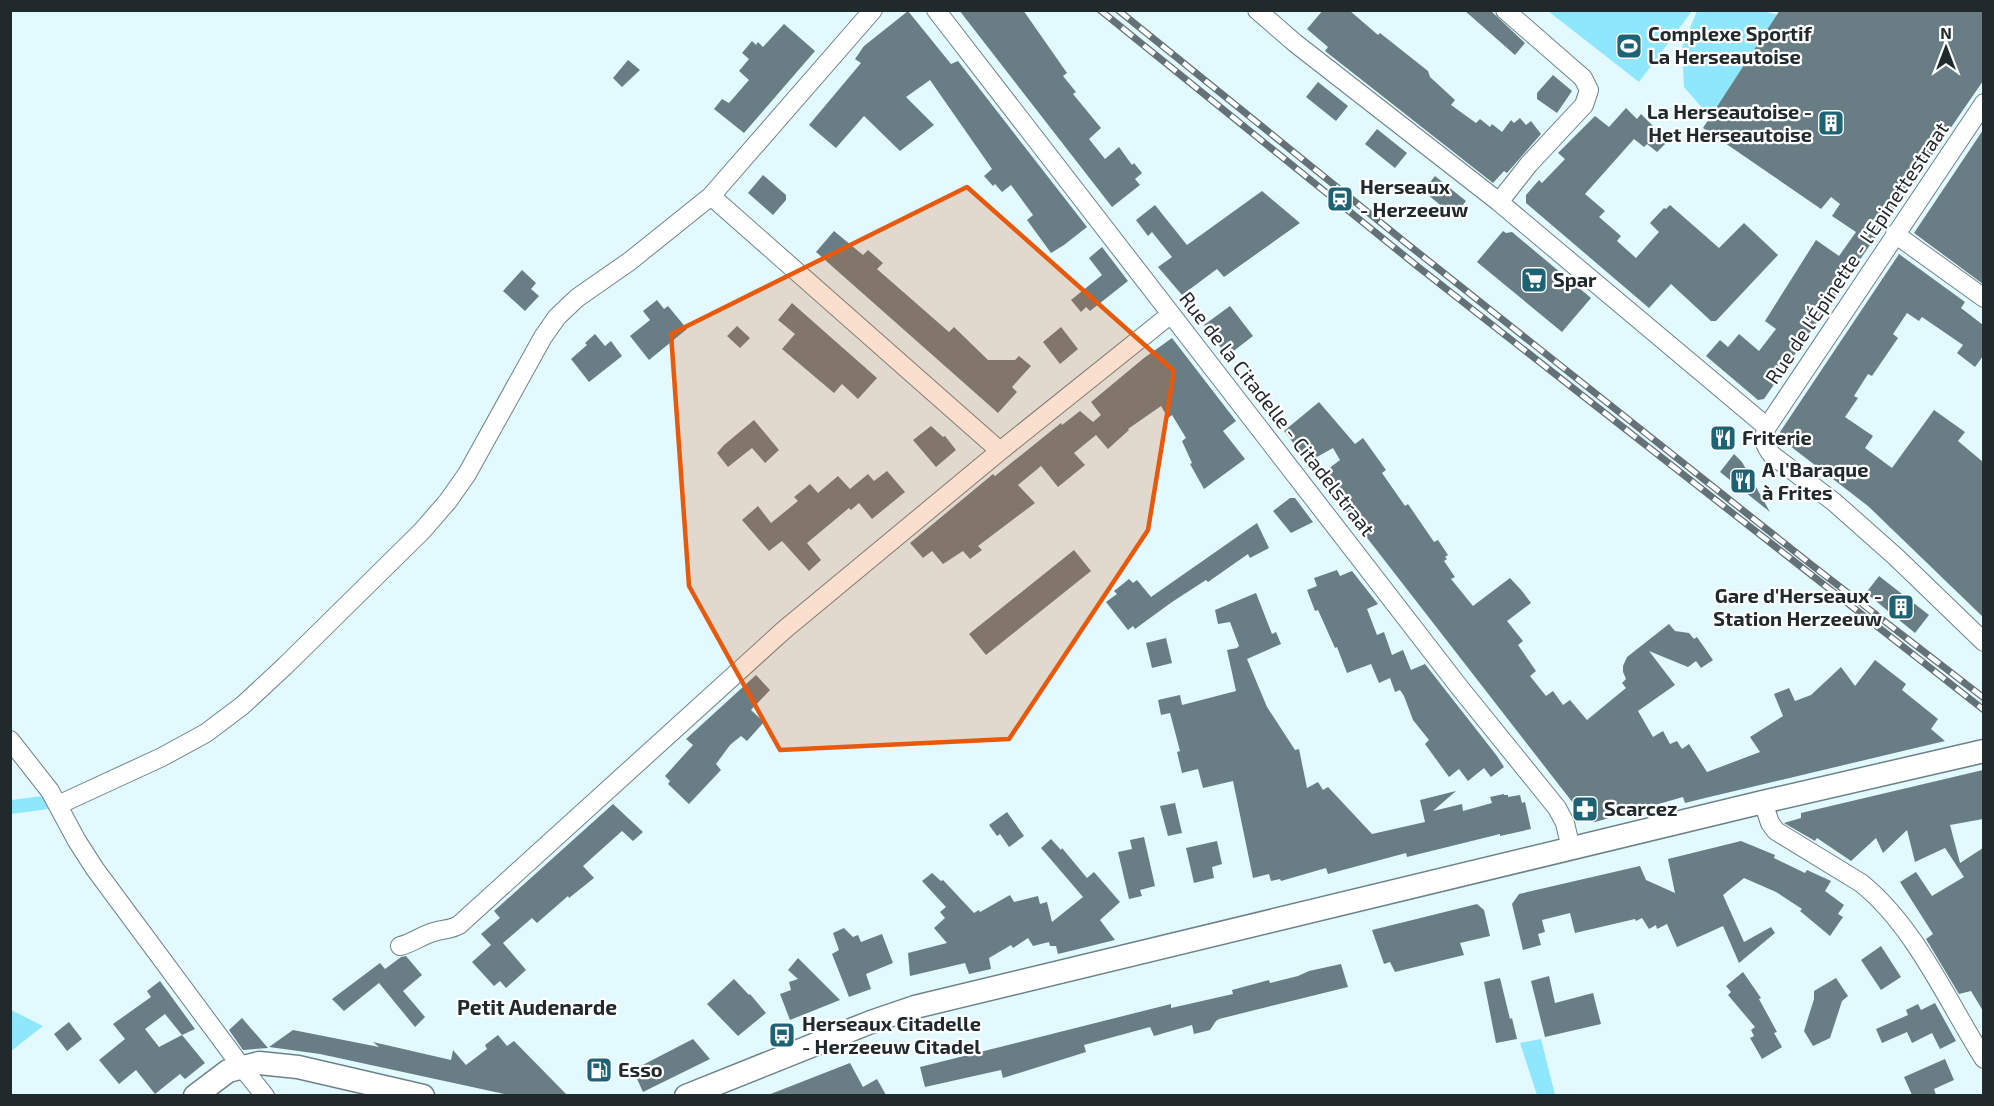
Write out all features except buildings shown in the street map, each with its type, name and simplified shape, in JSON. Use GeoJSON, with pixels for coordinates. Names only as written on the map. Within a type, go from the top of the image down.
{"type":"FeatureCollection","features":[{"type":"Feature","properties":{"kind":"main road"},"geometry":{"type":"LineString","coordinates":[[686,1095],[915,1007],[1983,751]]}},
{"type":"Feature","properties":{"kind":"main road"},"geometry":{"type":"LineString","coordinates":[[195,1095],[222,1074],[241,1066],[266,1063],[298,1067],[423,1095]]}},
{"type":"Feature","properties":{"kind":"street"},"geometry":{"type":"LineString","coordinates":[[58,805],[184,746],[224,720],[268,682],[422,531],[448,501],[467,474],[557,317],[577,298],[638,254],[711,196],[873,10]]}},
{"type":"Feature","properties":{"kind":"street","name":"Rue de la Citadelle - Citadelstraat"},"geometry":{"type":"LineString","coordinates":[[936,10],[1453,678],[1557,808],[1565,823],[1571,849]]}},
{"type":"Feature","properties":{"kind":"street"},"geometry":{"type":"LineString","coordinates":[[1257,10],[1295,43],[1498,202],[1767,427],[1763,438],[1765,447],[1772,455],[1834,502],[1896,557],[1983,642]]}},
{"type":"Feature","properties":{"kind":"street"},"geometry":{"type":"LineString","coordinates":[[1498,202],[1584,105],[1589,90],[1583,78],[1505,10]]}},
{"type":"Feature","properties":{"kind":"street","name":"Rue de l'Épinette - l'Epinettestraat"},"geometry":{"type":"LineString","coordinates":[[1767,427],[1983,103]]}},
{"type":"Feature","properties":{"kind":"street"},"geometry":{"type":"LineString","coordinates":[[711,196],[1000,451]]}},
{"type":"Feature","properties":{"kind":"street"},"geometry":{"type":"LineString","coordinates":[[1895,234],[1983,298]]}},
{"type":"Feature","properties":{"kind":"street"},"geometry":{"type":"LineString","coordinates":[[400,946],[434,932],[451,930],[459,925],[791,623],[1171,314]]}},
{"type":"Feature","properties":{"kind":"street"},"geometry":{"type":"LineString","coordinates":[[10,740],[50,791],[95,869],[241,1066],[266,1095]]}},
{"type":"Feature","properties":{"kind":"street"},"geometry":{"type":"LineString","coordinates":[[1763,802],[1770,823],[1776,831],[1861,883],[1897,918],[1983,1059]]}},
{"type":"Feature","properties":{"kind":"highlighted area"},"geometry":{"type":"Polygon","coordinates":[[[967,187],[1174,371],[1148,530],[1009,739],[780,750],[689,586],[671,334],[967,187]]]}},
{"type":"Feature","properties":{"kind":"shaded area","name":"Complexe Sportif La Herseautoise"},"geometry":{"type":"Polygon","coordinates":[[[1548,11],[1692,11],[1639,82],[1548,11]]]}},
{"type":"Feature","properties":{"kind":"shaded area"},"geometry":{"type":"Polygon","coordinates":[[[1697,11],[1764,11],[1778,15],[1710,117],[1684,87],[1682,47],[1697,11]]]}},
{"type":"Feature","properties":{"kind":"shaded area"},"geometry":{"type":"Polygon","coordinates":[[[43,796],[48,809],[11,814],[11,800],[43,796]]]}},
{"type":"Feature","properties":{"kind":"shaded area"},"geometry":{"type":"Polygon","coordinates":[[[11,1010],[43,1026],[11,1051],[11,1010]]]}},
{"type":"Feature","properties":{"kind":"shaded area"},"geometry":{"type":"Polygon","coordinates":[[[1541,1039],[1555,1095],[1537,1095],[1520,1043],[1541,1039]]]}},
{"type":"Feature","properties":{"kind":"railway"},"geometry":{"type":"LineString","coordinates":[[1100,10],[1417,266],[1984,710]]}},
{"type":"Feature","properties":{"kind":"railway"},"geometry":{"type":"LineString","coordinates":[[1118,10],[1406,243],[1813,566],[1984,698]]}},
{"type":"Feature","properties":{"kind":"place","name":"Complexe Sportif La Herseautoise"},"geometry":{"type":"Point","coordinates":[1629,46]}},
{"type":"Feature","properties":{"kind":"place","name":"La Herseautoise - Het Herseautoise"},"geometry":{"type":"Point","coordinates":[1831,123]}},
{"type":"Feature","properties":{"kind":"place","name":"Herseaux - Herzeeuw"},"geometry":{"type":"Point","coordinates":[1340,199]}},
{"type":"Feature","properties":{"kind":"place","name":"Spar"},"geometry":{"type":"Point","coordinates":[1534,280]}},
{"type":"Feature","properties":{"kind":"place","name":"Friterie"},"geometry":{"type":"Point","coordinates":[1723,438]}},
{"type":"Feature","properties":{"kind":"place","name":"A l'Baraque à Frites"},"geometry":{"type":"Point","coordinates":[1743,481]}},
{"type":"Feature","properties":{"kind":"place","name":"Gare d'Herseaux - Station Herzeeuw"},"geometry":{"type":"Point","coordinates":[1901,607]}},
{"type":"Feature","properties":{"kind":"place","name":"Scarcez"},"geometry":{"type":"Point","coordinates":[1585,809]}},
{"type":"Feature","properties":{"kind":"place","name":"Herseaux Citadelle - Herzeeuw Citadel"},"geometry":{"type":"Point","coordinates":[782,1035]}},
{"type":"Feature","properties":{"kind":"place","name":"Esso"},"geometry":{"type":"Point","coordinates":[599,1070]}},
{"type":"Feature","properties":{"kind":"district","name":"Petit Audenarde"},"geometry":{"type":"Point","coordinates":[537,1008]}}]}
